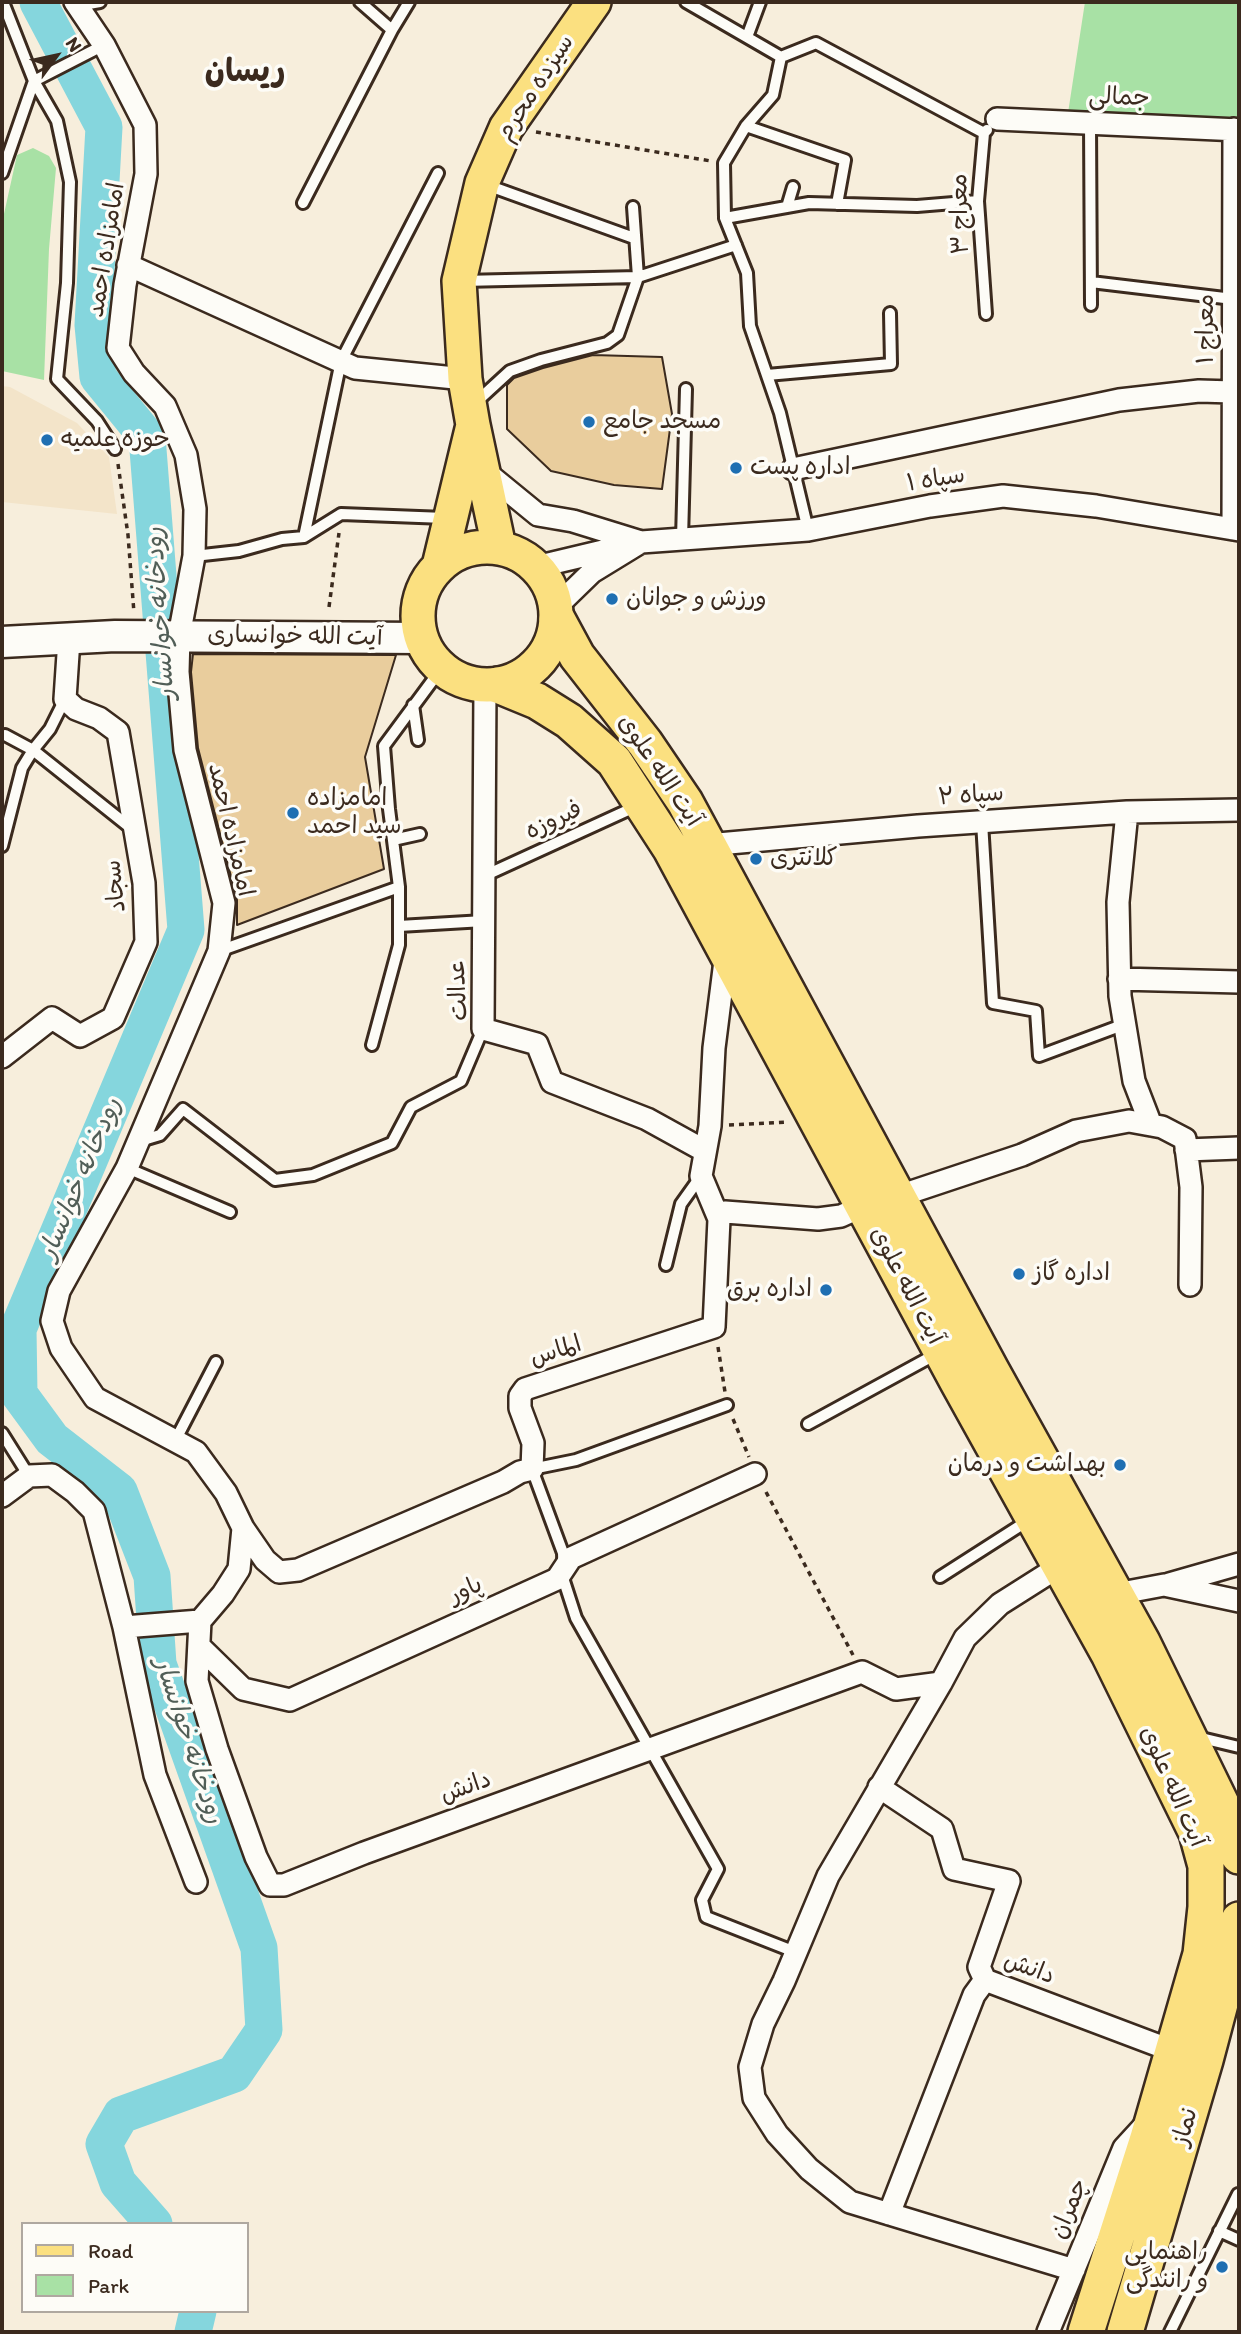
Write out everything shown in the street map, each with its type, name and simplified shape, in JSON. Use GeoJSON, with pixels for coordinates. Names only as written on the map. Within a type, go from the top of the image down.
{"type":"FeatureCollection","features":[{"type":"Feature","properties":{"kind":"highway","name":"آیت الله علوی"},"geometry":{"type":"LineString","coordinates":[[557,613],[577,656],[645,743],[685,802],[1142,1642],[1229,1820],[1239,1856]]}},
{"type":"Feature","properties":{"kind":"highway","name":"آیت الله علوی"},"geometry":{"type":"LineString","coordinates":[[492,686],[537,701],[569,721],[614,761],[671,849],[1109,1654],[1196,1833],[1206,1866],[1206,1907],[1223,1962]]}},
{"type":"Feature","properties":{"kind":"highway","name":"نماز"},"geometry":{"type":"LineString","coordinates":[[1086,2332],[1173,2050],[1223,1962],[1239,1920]]}},
{"type":"Feature","properties":{"kind":"highway","name":"نماز"},"geometry":{"type":"LineString","coordinates":[[1125,2332],[1205,2060],[1223,1962]]}},
{"type":"Feature","properties":{"kind":"main road","name":"سیزده محرم"},"geometry":{"type":"LineString","coordinates":[[469,404],[459,281],[482,183],[506,128],[594,2]]}},
{"type":"Feature","properties":{"kind":"main road"},"geometry":{"type":"LineString","coordinates":[[469,404],[499,547]]}},
{"type":"Feature","properties":{"kind":"main road"},"geometry":{"type":"LineString","coordinates":[[439,566],[451,518],[469,404]]}},
{"type":"Feature","properties":{"kind":"main road"},"geometry":{"type":"LineString","coordinates":[[499,547],[519,554],[536,567],[550,586],[557,613],[554,638],[545,656],[532,670],[516,680],[492,686],[462,681],[441,668],[429,655],[421,638],[418,619],[420,599],[427,581],[439,566],[452,556],[467,550],[499,547]]}},
{"type":"Feature","properties":{"kind":"main road","name":"آیت الله خوانساری"},"geometry":{"type":"LineString","coordinates":[[2,642],[136,636],[421,638]]}},
{"type":"Feature","properties":{"kind":"street","name":"امامزاده احمد"},"geometry":{"type":"LineString","coordinates":[[76,4],[104,45],[145,125],[146,174],[128,265],[118,348],[134,373],[165,406],[186,455],[195,509],[194,556],[180,636],[178,672],[185,750],[224,903],[219,951],[127,1168],[59,1291],[52,1321],[61,1349],[95,1398],[196,1452],[226,1493],[243,1528]]}},
{"type":"Feature","properties":{"kind":"street","name":"جمالی"},"geometry":{"type":"LineString","coordinates":[[990,126],[1090,123],[1237,130]]}},
{"type":"Feature","properties":{"kind":"street","name":"معراج ۱"},"geometry":{"type":"LineString","coordinates":[[1236,530],[1233,299],[1237,130]]}},
{"type":"Feature","properties":{"kind":"street"},"geometry":{"type":"LineString","coordinates":[[128,265],[355,368],[469,404]]}},
{"type":"Feature","properties":{"kind":"street"},"geometry":{"type":"LineString","coordinates":[[793,470],[1119,400],[1199,391],[1233,392]]}},
{"type":"Feature","properties":{"kind":"street"},"geometry":{"type":"LineString","coordinates":[[482,470],[538,515],[573,521],[641,541]]}},
{"type":"Feature","properties":{"kind":"street","name":"سپاه ۱"},"geometry":{"type":"LineString","coordinates":[[641,541],[807,530],[930,506],[1003,496],[1096,506],[1236,530]]}},
{"type":"Feature","properties":{"kind":"street"},"geometry":{"type":"LineString","coordinates":[[536,567],[641,541]]}},
{"type":"Feature","properties":{"kind":"street"},"geometry":{"type":"LineString","coordinates":[[557,613],[592,572],[641,541]]}},
{"type":"Feature","properties":{"kind":"street"},"geometry":{"type":"LineString","coordinates":[[65,699],[69,639]]}},
{"type":"Feature","properties":{"kind":"street","name":"عدالت"},"geometry":{"type":"LineString","coordinates":[[492,686],[484,876],[482,1029],[537,1044],[552,1082],[648,1119],[705,1151]]}},
{"type":"Feature","properties":{"kind":"street","name":"سجاد"},"geometry":{"type":"LineString","coordinates":[[2,1057],[51,1018],[80,1036],[113,1018],[146,942],[144,883],[118,732],[99,718],[76,709],[65,699]]}},
{"type":"Feature","properties":{"kind":"street","name":"سپاه ۲"},"geometry":{"type":"LineString","coordinates":[[707,845],[1127,812],[1239,810]]}},
{"type":"Feature","properties":{"kind":"street"},"geometry":{"type":"LineString","coordinates":[[1127,812],[1118,902],[1119,979],[1134,1081],[1151,1125]]}},
{"type":"Feature","properties":{"kind":"street"},"geometry":{"type":"LineString","coordinates":[[714,1327],[719,1219],[701,1176],[710,1126],[714,1048],[726,952]]}},
{"type":"Feature","properties":{"kind":"street"},"geometry":{"type":"LineString","coordinates":[[1119,979],[1239,982]]}},
{"type":"Feature","properties":{"kind":"street"},"geometry":{"type":"LineString","coordinates":[[899,1196],[1022,1155],[1076,1131],[1129,1121],[1162,1127],[1185,1139],[1191,1187],[1190,1285]]}},
{"type":"Feature","properties":{"kind":"street"},"geometry":{"type":"LineString","coordinates":[[1186,1150],[1239,1148]]}},
{"type":"Feature","properties":{"kind":"street"},"geometry":{"type":"LineString","coordinates":[[719,1219],[725,1212],[818,1219],[841,1216],[863,1206]]}},
{"type":"Feature","properties":{"kind":"street","name":"الماس"},"geometry":{"type":"LineString","coordinates":[[532,1469],[533,1443],[520,1408],[520,1396],[525,1390],[714,1327]]}},
{"type":"Feature","properties":{"kind":"street"},"geometry":{"type":"LineString","coordinates":[[243,1528],[265,1560],[279,1572],[298,1570],[532,1469]]}},
{"type":"Feature","properties":{"kind":"street","name":"پاور"},"geometry":{"type":"LineString","coordinates":[[198,1646],[243,1689],[290,1700],[557,1579],[571,1558],[755,1474]]}},
{"type":"Feature","properties":{"kind":"street"},"geometry":{"type":"LineString","coordinates":[[2,1496],[29,1476],[52,1475],[94,1511],[124,1628],[155,1775],[196,1882]]}},
{"type":"Feature","properties":{"kind":"street"},"geometry":{"type":"LineString","coordinates":[[124,1628],[200,1621],[223,1594],[239,1569],[243,1528]]}},
{"type":"Feature","properties":{"kind":"street"},"geometry":{"type":"LineString","coordinates":[[1116,1594],[1164,1585],[1239,1563]]}},
{"type":"Feature","properties":{"kind":"street"},"geometry":{"type":"LineString","coordinates":[[1060,1566],[1000,1604],[965,1638],[828,1876],[755,2046],[750,2067],[754,2098],[777,2134],[809,2169],[850,2202],[1074,2270]]}},
{"type":"Feature","properties":{"kind":"street"},"geometry":{"type":"LineString","coordinates":[[1164,1585],[1239,1601]]}},
{"type":"Feature","properties":{"kind":"street","name":"دانش"},"geometry":{"type":"LineString","coordinates":[[200,1621],[197,1681],[256,1857],[270,1885],[284,1885],[364,1853],[862,1672]]}},
{"type":"Feature","properties":{"kind":"street"},"geometry":{"type":"LineString","coordinates":[[862,1672],[896,1689],[941,1683]]}},
{"type":"Feature","properties":{"kind":"street"},"geometry":{"type":"LineString","coordinates":[[879,1787],[942,1829],[954,1869],[1009,1881],[979,1967],[985,1980]]}},
{"type":"Feature","properties":{"kind":"street","name":"دانش"},"geometry":{"type":"LineString","coordinates":[[888,2214],[974,1995],[985,1980],[1173,2050]]}},
{"type":"Feature","properties":{"kind":"street","name":"چمران"},"geometry":{"type":"LineString","coordinates":[[1048,2332],[1124,2148],[1155,2115]]}},
{"type":"Feature","properties":{"kind":"lane"},"geometry":{"type":"LineString","coordinates":[[4,2],[34,81],[57,121],[70,181],[67,283],[57,379],[97,421],[115,449]]}},
{"type":"Feature","properties":{"kind":"lane"},"geometry":{"type":"LineString","coordinates":[[76,4],[100,2]]}},
{"type":"Feature","properties":{"kind":"lane"},"geometry":{"type":"LineString","coordinates":[[359,2],[392,30]]}},
{"type":"Feature","properties":{"kind":"lane"},"geometry":{"type":"LineString","coordinates":[[303,203],[409,2]]}},
{"type":"Feature","properties":{"kind":"lane"},"geometry":{"type":"LineString","coordinates":[[686,2],[781,57]]}},
{"type":"Feature","properties":{"kind":"lane"},"geometry":{"type":"LineString","coordinates":[[747,37],[760,2]]}},
{"type":"Feature","properties":{"kind":"lane"},"geometry":{"type":"LineString","coordinates":[[781,57],[816,43],[990,126]]}},
{"type":"Feature","properties":{"kind":"lane"},"geometry":{"type":"LineString","coordinates":[[2,173],[34,81],[104,45]]}},
{"type":"Feature","properties":{"kind":"lane"},"geometry":{"type":"LineString","coordinates":[[781,57],[773,95],[746,126],[724,163],[725,218],[747,273],[750,326],[780,413],[807,530]]}},
{"type":"Feature","properties":{"kind":"lane"},"geometry":{"type":"LineString","coordinates":[[1090,123],[1091,305]]}},
{"type":"Feature","properties":{"kind":"lane"},"geometry":{"type":"LineString","coordinates":[[746,126],[845,160],[837,204]]}},
{"type":"Feature","properties":{"kind":"lane","name":"معراج ۳"},"geometry":{"type":"LineString","coordinates":[[986,314],[978,201],[990,126]]}},
{"type":"Feature","properties":{"kind":"lane"},"geometry":{"type":"LineString","coordinates":[[304,537],[341,362],[438,173]]}},
{"type":"Feature","properties":{"kind":"lane"},"geometry":{"type":"LineString","coordinates":[[482,183],[634,238]]}},
{"type":"Feature","properties":{"kind":"lane"},"geometry":{"type":"LineString","coordinates":[[787,207],[793,187]]}},
{"type":"Feature","properties":{"kind":"lane"},"geometry":{"type":"LineString","coordinates":[[725,218],[809,203],[917,206],[978,201]]}},
{"type":"Feature","properties":{"kind":"lane"},"geometry":{"type":"LineString","coordinates":[[469,404],[510,371],[607,343],[618,335],[638,277],[633,207]]}},
{"type":"Feature","properties":{"kind":"lane"},"geometry":{"type":"LineString","coordinates":[[459,281],[638,277],[736,245]]}},
{"type":"Feature","properties":{"kind":"lane"},"geometry":{"type":"LineString","coordinates":[[1091,282],[1233,299]]}},
{"type":"Feature","properties":{"kind":"lane"},"geometry":{"type":"LineString","coordinates":[[767,375],[891,364],[890,313]]}},
{"type":"Feature","properties":{"kind":"lane"},"geometry":{"type":"LineString","coordinates":[[682,538],[686,389]]}},
{"type":"Feature","properties":{"kind":"lane"},"geometry":{"type":"LineString","coordinates":[[194,556],[239,551],[282,539],[304,537],[341,514],[451,518]]}},
{"type":"Feature","properties":{"kind":"lane"},"geometry":{"type":"LineString","coordinates":[[372,1045],[399,945],[399,887],[384,746],[441,668]]}},
{"type":"Feature","properties":{"kind":"lane"},"geometry":{"type":"LineString","coordinates":[[2,846],[22,768],[50,729],[65,699]]}},
{"type":"Feature","properties":{"kind":"lane"},"geometry":{"type":"LineString","coordinates":[[413,705],[418,740]]}},
{"type":"Feature","properties":{"kind":"lane"},"geometry":{"type":"LineString","coordinates":[[5,735],[33,750],[135,831]]}},
{"type":"Feature","properties":{"kind":"lane","name":"فیروزه"},"geometry":{"type":"LineString","coordinates":[[484,876],[642,804]]}},
{"type":"Feature","properties":{"kind":"lane"},"geometry":{"type":"LineString","coordinates":[[982,822],[993,1003],[1036,1011],[1039,1056],[1125,1024]]}},
{"type":"Feature","properties":{"kind":"lane"},"geometry":{"type":"LineString","coordinates":[[393,840],[420,834]]}},
{"type":"Feature","properties":{"kind":"lane"},"geometry":{"type":"LineString","coordinates":[[219,951],[399,887]]}},
{"type":"Feature","properties":{"kind":"lane"},"geometry":{"type":"LineString","coordinates":[[399,926],[484,921]]}},
{"type":"Feature","properties":{"kind":"lane"},"geometry":{"type":"LineString","coordinates":[[137,1142],[160,1135],[183,1108],[275,1180],[313,1175],[392,1143],[411,1107],[461,1081],[482,1029]]}},
{"type":"Feature","properties":{"kind":"lane"},"geometry":{"type":"LineString","coordinates":[[127,1168],[230,1212]]}},
{"type":"Feature","properties":{"kind":"lane"},"geometry":{"type":"LineString","coordinates":[[666,1265],[681,1204],[701,1176]]}},
{"type":"Feature","properties":{"kind":"lane"},"geometry":{"type":"LineString","coordinates":[[808,1424],[942,1351]]}},
{"type":"Feature","properties":{"kind":"lane"},"geometry":{"type":"LineString","coordinates":[[174,1440],[216,1362]]}},
{"type":"Feature","properties":{"kind":"lane"},"geometry":{"type":"LineString","coordinates":[[727,1405],[576,1460],[532,1469],[563,1553],[564,1581],[576,1618],[718,1869],[702,1900],[706,1917],[795,1952]]}},
{"type":"Feature","properties":{"kind":"lane"},"geometry":{"type":"LineString","coordinates":[[2,1433],[29,1476]]}},
{"type":"Feature","properties":{"kind":"lane"},"geometry":{"type":"LineString","coordinates":[[940,1577],[1033,1517]]}},
{"type":"Feature","properties":{"kind":"lane"},"geometry":{"type":"LineString","coordinates":[[1188,1735],[1239,1747]]}},
{"type":"Feature","properties":{"kind":"lane"},"geometry":{"type":"LineString","coordinates":[[1170,2332],[1238,2194]]}},
{"type":"Feature","properties":{"kind":"lane"},"geometry":{"type":"LineString","coordinates":[[1219,2231],[1239,2240]]}},
{"type":"Feature","properties":{"kind":"path"},"geometry":{"type":"LineString","coordinates":[[506,128],[724,163]]}},
{"type":"Feature","properties":{"kind":"path"},"geometry":{"type":"LineString","coordinates":[[115,449],[126,521],[136,636]]}},
{"type":"Feature","properties":{"kind":"path"},"geometry":{"type":"LineString","coordinates":[[329,607],[341,514]]}},
{"type":"Feature","properties":{"kind":"path"},"geometry":{"type":"LineString","coordinates":[[710,1126],[817,1120]]}},
{"type":"Feature","properties":{"kind":"path"},"geometry":{"type":"LineString","coordinates":[[714,1327],[727,1405],[755,1474],[862,1672]]}},
{"type":"Feature","properties":{"kind":"shaded area","name":"حوزه علمیه"},"geometry":{"type":"Polygon","coordinates":[[[2,386],[10,387],[77,423],[109,457],[117,514],[2,502],[2,386]]]}},
{"type":"Feature","properties":{"kind":"green space"},"geometry":{"type":"Polygon","coordinates":[[[1085,2],[1239,2],[1239,126],[1068,113],[1085,2]]]}},
{"type":"Feature","properties":{"kind":"green space"},"geometry":{"type":"Polygon","coordinates":[[[33,148],[49,156],[56,168],[49,249],[44,380],[2,371],[2,223],[17,155],[33,148]]]}},
{"type":"Feature","properties":{"kind":"building","name":"مسجد جامع"},"geometry":{"type":"Polygon","coordinates":[[[593,355],[662,357],[672,414],[662,489],[614,485],[551,471],[507,429],[507,385],[514,378],[593,355]]]}},
{"type":"Feature","properties":{"kind":"building","name":"امامزاده سید احمد"},"geometry":{"type":"Polygon","coordinates":[[[193,654],[396,655],[365,757],[384,869],[237,925],[237,900],[198,748],[191,672],[193,654]]]}},
{"type":"Feature","properties":{"kind":"waterway","name":"رودخانه خوانسار"},"geometry":{"type":"LineString","coordinates":[[38,2],[104,127],[93,325],[98,377],[147,437],[186,930],[18,1329],[19,1394],[52,1439],[119,1491],[152,1576],[158,1664],[259,1948],[264,2030],[234,2074],[121,2115],[104,2144],[118,2183],[152,2222]]}},
{"type":"Feature","properties":{"kind":"waterway","name":"رودخانه خوانسار"},"geometry":{"type":"LineString","coordinates":[[193,2332],[198,2313]]}},
{"type":"Feature","properties":{"kind":"place","name":"مسجد جامع"},"geometry":{"type":"Point","coordinates":[589,422]}},
{"type":"Feature","properties":{"kind":"place","name":"حوزه علمیه"},"geometry":{"type":"Point","coordinates":[47,440]}},
{"type":"Feature","properties":{"kind":"place","name":"اداره پست"},"geometry":{"type":"Point","coordinates":[736,468]}},
{"type":"Feature","properties":{"kind":"place","name":"ورزش و جوانان"},"geometry":{"type":"Point","coordinates":[612,599]}},
{"type":"Feature","properties":{"kind":"place","name":"امامزاده سید احمد"},"geometry":{"type":"Point","coordinates":[293,813]}},
{"type":"Feature","properties":{"kind":"place","name":"کلانتری"},"geometry":{"type":"Point","coordinates":[756,859]}},
{"type":"Feature","properties":{"kind":"place","name":"اداره گاز"},"geometry":{"type":"Point","coordinates":[1019,1274]}},
{"type":"Feature","properties":{"kind":"place","name":"اداره برق"},"geometry":{"type":"Point","coordinates":[826,1290]}},
{"type":"Feature","properties":{"kind":"place","name":"بهداشت و درمان"},"geometry":{"type":"Point","coordinates":[1120,1465]}},
{"type":"Feature","properties":{"kind":"place","name":"راهنمایی و رانندگی"},"geometry":{"type":"Point","coordinates":[1222,2267]}},
{"type":"Feature","properties":{"kind":"district","name":"ریسان"},"geometry":{"type":"Point","coordinates":[245,73]}}]}
